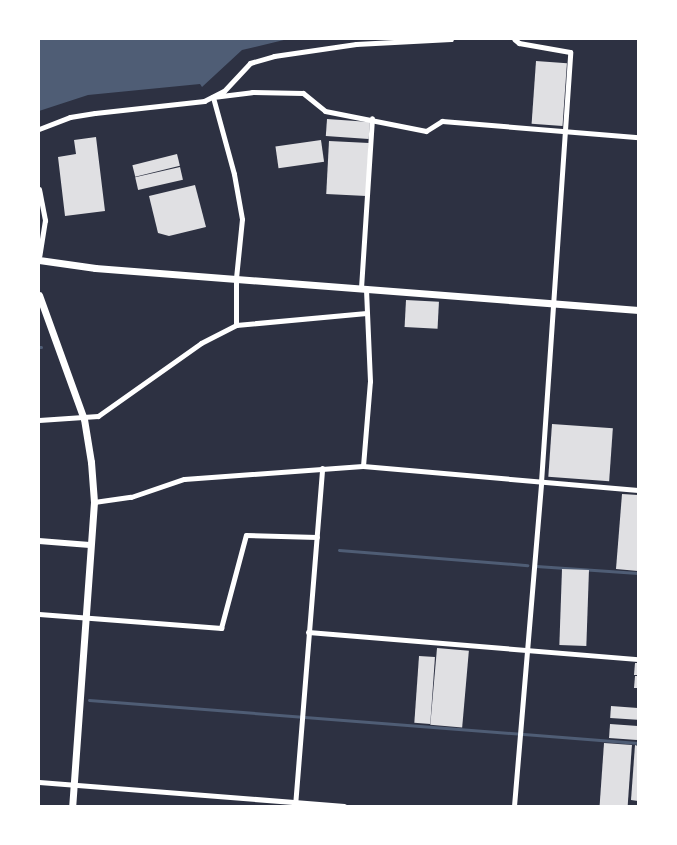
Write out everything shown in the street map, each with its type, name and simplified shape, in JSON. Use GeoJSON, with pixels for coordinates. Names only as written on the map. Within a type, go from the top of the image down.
{"type":"FeatureCollection","features":[{"type":"Feature","properties":{"kind":"main road"},"geometry":{"type":"LineString","coordinates":[[39,258],[95,268],[638,310]]}},
{"type":"Feature","properties":{"kind":"main road"},"geometry":{"type":"LineString","coordinates":[[39,295],[84,419],[94,502],[72,806]]}},
{"type":"Feature","properties":{"kind":"street"},"geometry":{"type":"LineString","coordinates":[[213,97],[224,91],[250,63],[263,58],[356,44],[451,39]]}},
{"type":"Feature","properties":{"kind":"street"},"geometry":{"type":"LineString","coordinates":[[514,39],[519,43],[570,52],[551,304],[541,482],[514,806]]}},
{"type":"Feature","properties":{"kind":"street"},"geometry":{"type":"LineString","coordinates":[[39,128],[70,117],[193,103],[213,97],[252,92],[303,93],[325,110],[372,118],[426,131],[442,121],[638,137]]}},
{"type":"Feature","properties":{"kind":"street"},"geometry":{"type":"LineString","coordinates":[[213,97],[234,174],[242,219],[236,278],[236,325]]}},
{"type":"Feature","properties":{"kind":"street"},"geometry":{"type":"LineString","coordinates":[[364,466],[370,381],[363,288],[372,118]]}},
{"type":"Feature","properties":{"kind":"street"},"geometry":{"type":"LineString","coordinates":[[39,189],[45,220],[39,258]]}},
{"type":"Feature","properties":{"kind":"street"},"geometry":{"type":"LineString","coordinates":[[39,420],[84,419],[98,416],[201,343],[236,325],[366,313]]}},
{"type":"Feature","properties":{"kind":"street"},"geometry":{"type":"LineString","coordinates":[[94,502],[131,498],[184,479],[364,466],[638,490]]}},
{"type":"Feature","properties":{"kind":"street"},"geometry":{"type":"LineString","coordinates":[[296,804],[322,468]]}},
{"type":"Feature","properties":{"kind":"street"},"geometry":{"type":"LineString","coordinates":[[39,614],[221,628],[246,535],[317,537]]}},
{"type":"Feature","properties":{"kind":"street"},"geometry":{"type":"LineString","coordinates":[[39,541],[90,545]]}},
{"type":"Feature","properties":{"kind":"street"},"geometry":{"type":"LineString","coordinates":[[308,632],[638,659]]}},
{"type":"Feature","properties":{"kind":"street"},"geometry":{"type":"LineString","coordinates":[[39,782],[296,804],[344,806]]}},
{"type":"Feature","properties":{"kind":"water"},"geometry":{"type":"Polygon","coordinates":[[[39,39],[288,39],[242,50],[202,87],[200,84],[88,95],[39,111],[39,39]]]}},
{"type":"Feature","properties":{"kind":"building"},"geometry":{"type":"Polygon","coordinates":[[[536,61],[567,63],[563,126],[532,124],[536,61]]]}},
{"type":"Feature","properties":{"kind":"building"},"geometry":{"type":"Polygon","coordinates":[[[327,119],[370,122],[369,139],[326,136],[327,119]]]}},
{"type":"Feature","properties":{"kind":"building"},"geometry":{"type":"Polygon","coordinates":[[[96,137],[105,211],[65,216],[58,157],[76,154],[74,140],[96,137]]]}},
{"type":"Feature","properties":{"kind":"building"},"geometry":{"type":"Polygon","coordinates":[[[321,140],[324,162],[279,168],[275,146],[321,140]]]}},
{"type":"Feature","properties":{"kind":"building"},"geometry":{"type":"Polygon","coordinates":[[[329,141],[369,143],[366,196],[326,194],[329,141]]]}},
{"type":"Feature","properties":{"kind":"building"},"geometry":{"type":"Polygon","coordinates":[[[177,154],[180,166],[135,177],[132,165],[177,154]]]}},
{"type":"Feature","properties":{"kind":"building"},"geometry":{"type":"Polygon","coordinates":[[[180,167],[183,180],[138,190],[135,177],[180,167]]]}},
{"type":"Feature","properties":{"kind":"building"},"geometry":{"type":"Polygon","coordinates":[[[195,185],[206,227],[169,236],[158,233],[149,196],[195,185]]]}},
{"type":"Feature","properties":{"kind":"building"},"geometry":{"type":"Polygon","coordinates":[[[406,300],[439,302],[438,329],[405,327],[406,300]]]}},
{"type":"Feature","properties":{"kind":"building"},"geometry":{"type":"Polygon","coordinates":[[[552,424],[613,428],[609,481],[548,477],[552,424]]]}},
{"type":"Feature","properties":{"kind":"building"},"geometry":{"type":"Polygon","coordinates":[[[622,494],[638,495],[638,571],[616,569],[622,494]]]}},
{"type":"Feature","properties":{"kind":"building"},"geometry":{"type":"Polygon","coordinates":[[[562,569],[589,570],[586,646],[559,645],[562,569]]]}},
{"type":"Feature","properties":{"kind":"building"},"geometry":{"type":"Polygon","coordinates":[[[437,648],[469,651],[462,727],[430,725],[437,648]]]}},
{"type":"Feature","properties":{"kind":"building"},"geometry":{"type":"Polygon","coordinates":[[[419,656],[435,657],[430,724],[414,723],[419,656]]]}},
{"type":"Feature","properties":{"kind":"building"},"geometry":{"type":"Polygon","coordinates":[[[635,663],[638,663],[638,675],[634,675],[635,663]]]}},
{"type":"Feature","properties":{"kind":"building"},"geometry":{"type":"Polygon","coordinates":[[[635,676],[638,676],[638,688],[634,688],[635,676]]]}},
{"type":"Feature","properties":{"kind":"building"},"geometry":{"type":"Polygon","coordinates":[[[611,706],[638,708],[637,720],[610,718],[611,706]]]}},
{"type":"Feature","properties":{"kind":"building"},"geometry":{"type":"Polygon","coordinates":[[[610,724],[638,726],[637,740],[609,738],[610,724]]]}},
{"type":"Feature","properties":{"kind":"building"},"geometry":{"type":"Polygon","coordinates":[[[604,743],[632,745],[628,806],[600,806],[604,743]]]}},
{"type":"Feature","properties":{"kind":"building"},"geometry":{"type":"Polygon","coordinates":[[[635,745],[638,746],[638,801],[631,800],[635,745]]]}},
{"type":"Feature","properties":{"kind":"waterway"},"geometry":{"type":"LineString","coordinates":[[339,550],[527,565]]}},
{"type":"Feature","properties":{"kind":"waterway"},"geometry":{"type":"LineString","coordinates":[[536,566],[638,573]]}},
{"type":"Feature","properties":{"kind":"waterway"},"geometry":{"type":"LineString","coordinates":[[89,700],[638,743]]}}]}
